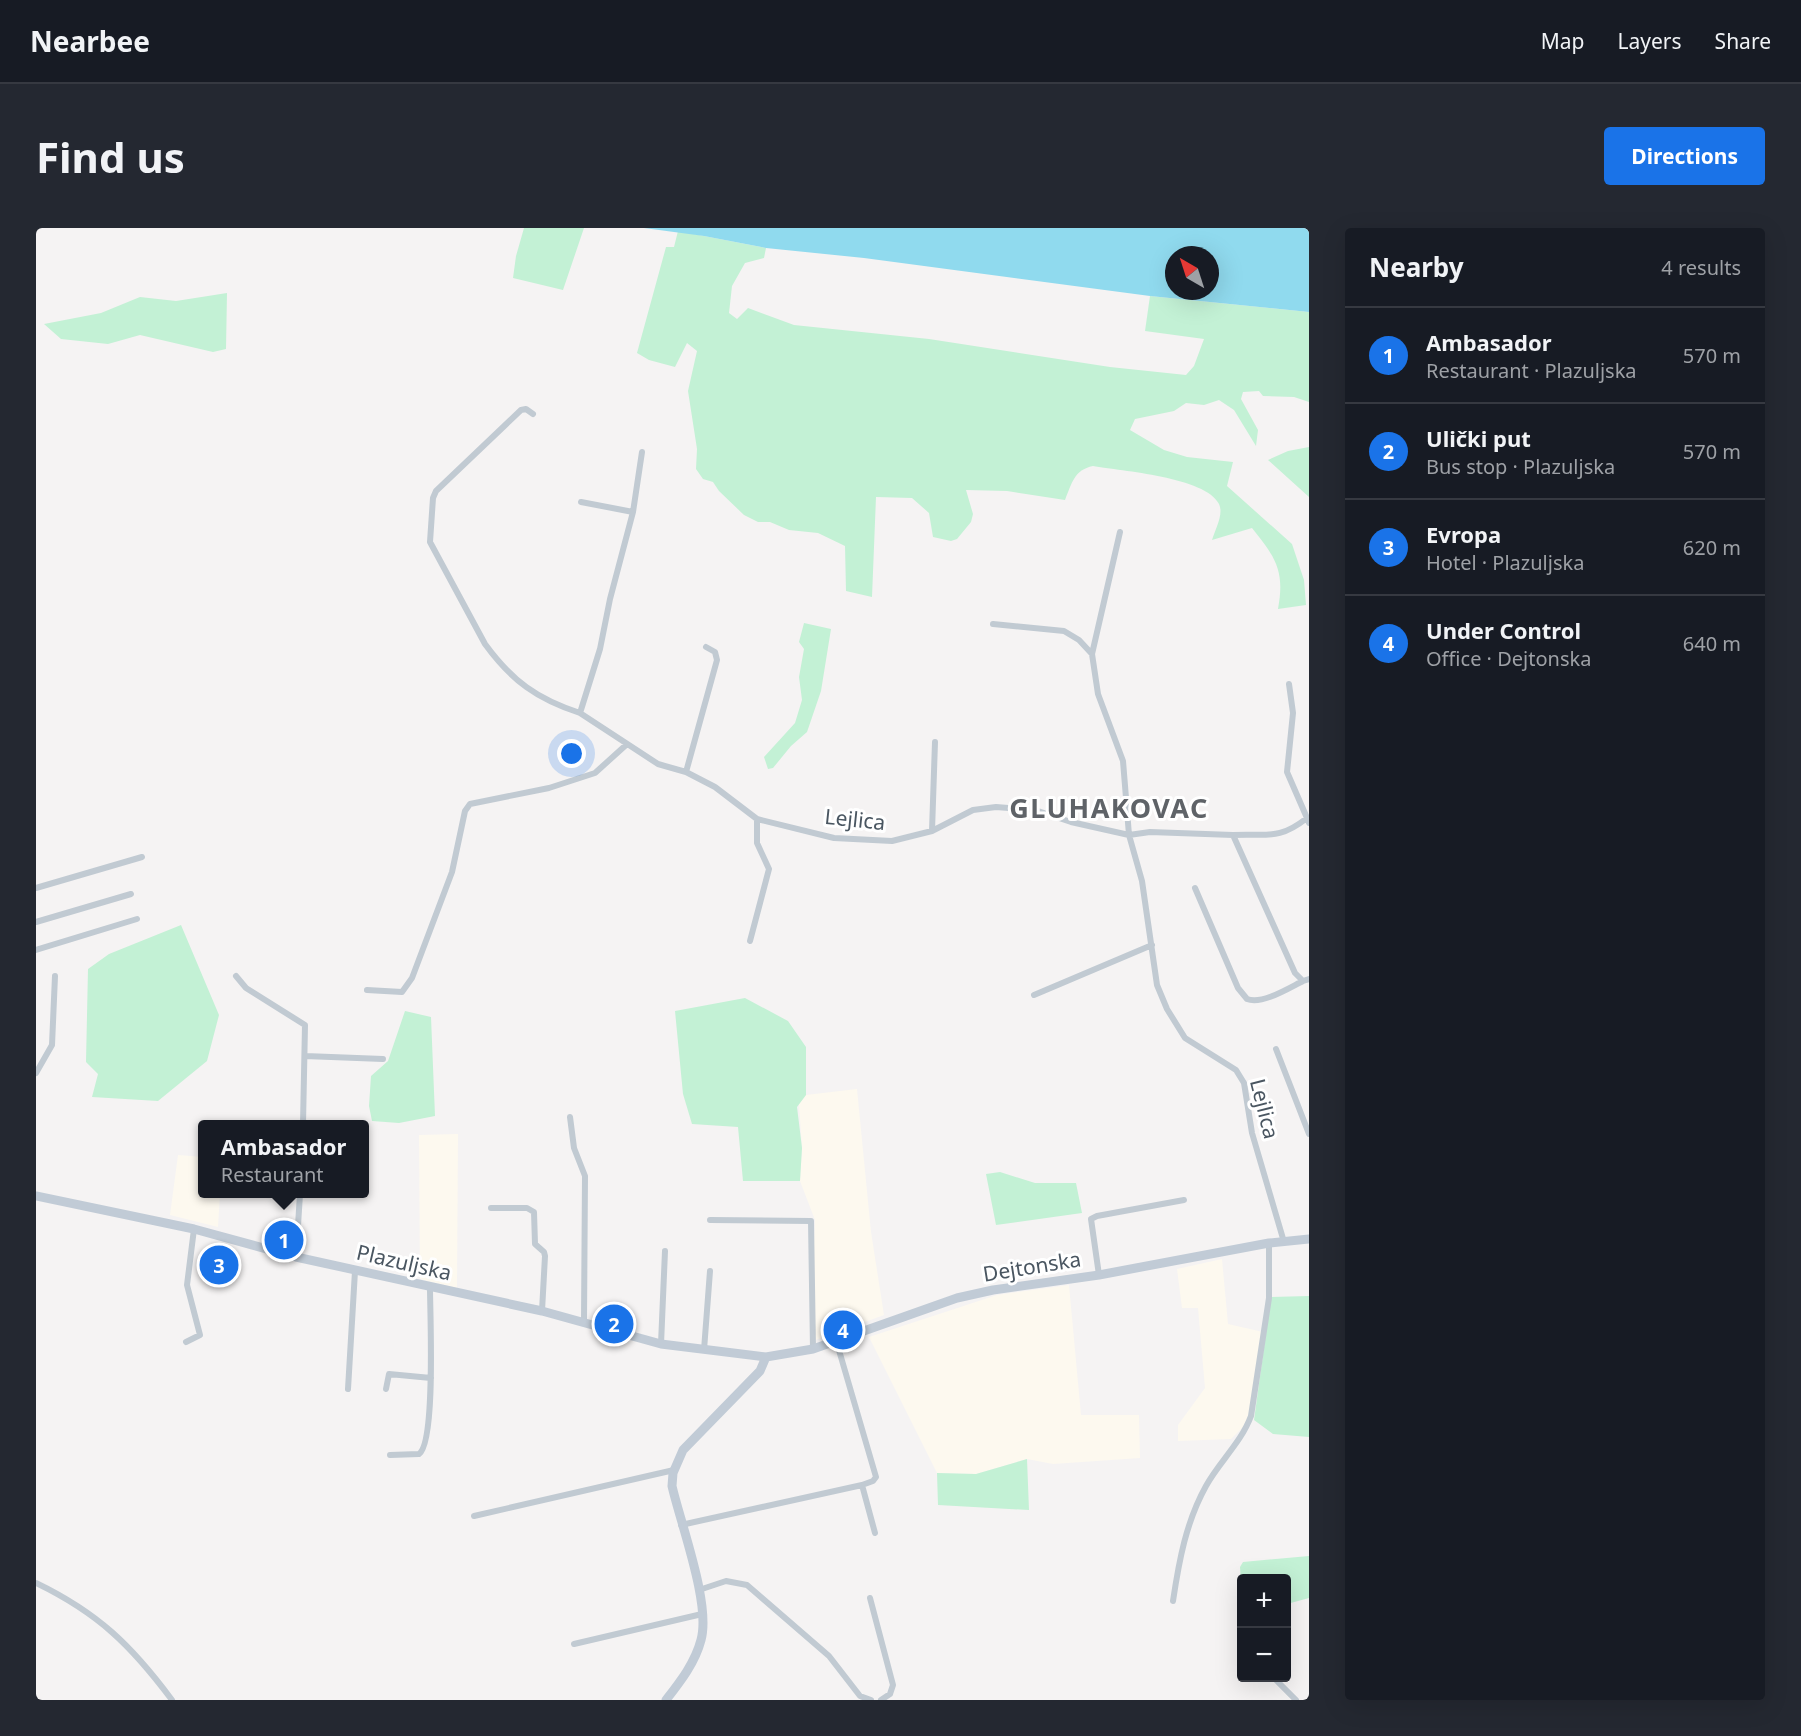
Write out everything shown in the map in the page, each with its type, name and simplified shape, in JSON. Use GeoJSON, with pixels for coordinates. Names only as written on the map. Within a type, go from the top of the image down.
{"type":"FeatureCollection","features":[{"type":"Feature","properties":{"kind":"main road","name":"Plazuljska"},"geometry":{"type":"LineString","coordinates":[[36,1196],[194,1229],[355,1271],[542,1311],[661,1344],[766,1357]]}},
{"type":"Feature","properties":{"kind":"main road","name":"Dejtonska"},"geometry":{"type":"LineString","coordinates":[[766,1357],[813,1348],[957,1298],[1002,1288],[1099,1275],[1269,1243],[1309,1239]]}},
{"type":"Feature","properties":{"kind":"main road"},"geometry":{"type":"LineString","coordinates":[[666,1700],[683,1678],[701,1641],[702,1614],[699,1590],[672,1486],[675,1470],[683,1450],[760,1371],[766,1357]]}},
{"type":"Feature","properties":{"kind":"street","name":"Lejlica"},"geometry":{"type":"LineString","coordinates":[[533,414],[525,409],[521,410],[436,491],[433,498],[430,542],[484,645],[495,659],[538,697],[580,713],[658,764],[686,772],[715,787],[757,819],[834,838],[891,841],[932,831],[973,810],[996,807],[1035,810],[1071,822],[1129,835],[1150,832],[1279,835],[1308,819]]}},
{"type":"Feature","properties":{"kind":"street"},"geometry":{"type":"LineString","coordinates":[[580,713],[600,649],[610,599],[633,512],[642,452]]}},
{"type":"Feature","properties":{"kind":"street"},"geometry":{"type":"LineString","coordinates":[[581,502],[633,512]]}},
{"type":"Feature","properties":{"kind":"street"},"geometry":{"type":"LineString","coordinates":[[1092,654],[1120,532]]}},
{"type":"Feature","properties":{"kind":"street"},"geometry":{"type":"LineString","coordinates":[[993,624],[1064,631],[1079,640],[1092,654]]}},
{"type":"Feature","properties":{"kind":"street"},"geometry":{"type":"LineString","coordinates":[[686,772],[717,660],[715,652],[706,647]]}},
{"type":"Feature","properties":{"kind":"street","name":"Lejlica"},"geometry":{"type":"LineString","coordinates":[[1092,654],[1098,694],[1123,761],[1129,835],[1142,881],[1157,985],[1182,1035],[1192,1044],[1236,1070],[1244,1083],[1252,1133],[1284,1242]]}},
{"type":"Feature","properties":{"kind":"street"},"geometry":{"type":"LineString","coordinates":[[1289,684],[1293,713],[1287,772],[1308,819]]}},
{"type":"Feature","properties":{"kind":"street"},"geometry":{"type":"LineString","coordinates":[[932,831],[935,742]]}},
{"type":"Feature","properties":{"kind":"street"},"geometry":{"type":"LineString","coordinates":[[367,990],[402,992],[412,978],[452,872],[465,811],[470,804],[549,788],[595,773],[626,745]]}},
{"type":"Feature","properties":{"kind":"street"},"geometry":{"type":"LineString","coordinates":[[750,941],[770,869],[757,843],[757,819]]}},
{"type":"Feature","properties":{"kind":"street"},"geometry":{"type":"LineString","coordinates":[[1233,835],[1295,973],[1306,980]]}},
{"type":"Feature","properties":{"kind":"street"},"geometry":{"type":"LineString","coordinates":[[36,888],[142,857]]}},
{"type":"Feature","properties":{"kind":"street"},"geometry":{"type":"LineString","coordinates":[[1195,888],[1239,988],[1247,999],[1255,1001],[1306,980]]}},
{"type":"Feature","properties":{"kind":"street"},"geometry":{"type":"LineString","coordinates":[[36,922],[131,894]]}},
{"type":"Feature","properties":{"kind":"street"},"geometry":{"type":"LineString","coordinates":[[36,950],[137,919]]}},
{"type":"Feature","properties":{"kind":"street"},"geometry":{"type":"LineString","coordinates":[[1034,994],[1152,945]]}},
{"type":"Feature","properties":{"kind":"street"},"geometry":{"type":"LineString","coordinates":[[36,1073],[52,1045],[55,976]]}},
{"type":"Feature","properties":{"kind":"street"},"geometry":{"type":"LineString","coordinates":[[236,976],[246,988],[303,1023],[305,1056],[303,1120]]}},
{"type":"Feature","properties":{"kind":"street","name":"Lejlica"},"geometry":{"type":"LineString","coordinates":[[1276,1049],[1309,1134]]}},
{"type":"Feature","properties":{"kind":"street"},"geometry":{"type":"LineString","coordinates":[[305,1056],[383,1059]]}},
{"type":"Feature","properties":{"kind":"street"},"geometry":{"type":"LineString","coordinates":[[570,1117],[574,1148],[585,1176],[584,1321]]}},
{"type":"Feature","properties":{"kind":"street"},"geometry":{"type":"LineString","coordinates":[[296,1257],[300,1198]]}},
{"type":"Feature","properties":{"kind":"street"},"geometry":{"type":"LineString","coordinates":[[1099,1275],[1091,1219],[1184,1200]]}},
{"type":"Feature","properties":{"kind":"street"},"geometry":{"type":"LineString","coordinates":[[491,1208],[527,1208],[534,1212],[535,1244],[545,1256],[542,1311]]}},
{"type":"Feature","properties":{"kind":"street"},"geometry":{"type":"LineString","coordinates":[[710,1220],[811,1221],[813,1348]]}},
{"type":"Feature","properties":{"kind":"street"},"geometry":{"type":"LineString","coordinates":[[186,1342],[200,1335],[187,1285],[194,1229]]}},
{"type":"Feature","properties":{"kind":"street"},"geometry":{"type":"LineString","coordinates":[[1173,1601],[1180,1551],[1192,1516],[1206,1485],[1243,1433],[1251,1416],[1269,1298],[1269,1243]]}},
{"type":"Feature","properties":{"kind":"street"},"geometry":{"type":"LineString","coordinates":[[661,1344],[665,1251]]}},
{"type":"Feature","properties":{"kind":"street"},"geometry":{"type":"LineString","coordinates":[[348,1389],[355,1271]]}},
{"type":"Feature","properties":{"kind":"street"},"geometry":{"type":"LineString","coordinates":[[704,1350],[710,1271]]}},
{"type":"Feature","properties":{"kind":"street"},"geometry":{"type":"LineString","coordinates":[[390,1455],[413,1456],[425,1449],[431,1378],[430,1288]]}},
{"type":"Feature","properties":{"kind":"street"},"geometry":{"type":"LineString","coordinates":[[681,1525],[873,1481],[876,1477],[836,1340]]}},
{"type":"Feature","properties":{"kind":"street"},"geometry":{"type":"LineString","coordinates":[[386,1389],[389,1374],[431,1378]]}},
{"type":"Feature","properties":{"kind":"street"},"geometry":{"type":"LineString","coordinates":[[474,1516],[675,1470]]}},
{"type":"Feature","properties":{"kind":"street"},"geometry":{"type":"LineString","coordinates":[[862,1485],[875,1533]]}},
{"type":"Feature","properties":{"kind":"street"},"geometry":{"type":"LineString","coordinates":[[699,1590],[726,1581],[747,1585],[829,1656],[860,1696],[871,1700]]}},
{"type":"Feature","properties":{"kind":"street"},"geometry":{"type":"LineString","coordinates":[[36,1583],[66,1598],[111,1630],[137,1655],[171,1700]]}},
{"type":"Feature","properties":{"kind":"street"},"geometry":{"type":"LineString","coordinates":[[870,1599],[893,1685],[890,1694],[881,1700]]}},
{"type":"Feature","properties":{"kind":"street"},"geometry":{"type":"LineString","coordinates":[[573,1644],[702,1614]]}},
{"type":"Feature","properties":{"kind":"street"},"geometry":{"type":"LineString","coordinates":[[1279,1682],[1296,1700]]}},
{"type":"Feature","properties":{"kind":"shaded area"},"geometry":{"type":"Polygon","coordinates":[[[857,1089],[871,1232],[884,1315],[810,1342],[815,1220],[800,1181],[802,1148],[799,1104],[806,1095],[857,1089]]]}},
{"type":"Feature","properties":{"kind":"shaded area"},"geometry":{"type":"Polygon","coordinates":[[[458,1134],[457,1288],[420,1279],[419,1135],[458,1134]]]}},
{"type":"Feature","properties":{"kind":"shaded area"},"geometry":{"type":"Polygon","coordinates":[[[178,1155],[198,1157],[198,1198],[220,1198],[218,1227],[170,1215],[178,1155]]]}},
{"type":"Feature","properties":{"kind":"shaded area"},"geometry":{"type":"Polygon","coordinates":[[[1222,1259],[1228,1324],[1263,1332],[1249,1421],[1231,1439],[1178,1441],[1178,1425],[1205,1388],[1198,1308],[1182,1308],[1177,1269],[1222,1259]]]}},
{"type":"Feature","properties":{"kind":"shaded area"},"geometry":{"type":"Polygon","coordinates":[[[1069,1285],[1081,1415],[1139,1415],[1140,1458],[1053,1464],[1027,1459],[976,1474],[937,1473],[869,1337],[997,1295],[1069,1285]]]}},
{"type":"Feature","properties":{"kind":"green space"},"geometry":{"type":"Polygon","coordinates":[[[524,228],[584,228],[563,290],[513,278],[524,228]]]}},
{"type":"Feature","properties":{"kind":"green space"},"geometry":{"type":"Polygon","coordinates":[[[678,231],[766,248],[764,258],[745,263],[732,286],[729,313],[737,319],[748,308],[794,325],[929,339],[1110,367],[1186,375],[1194,366],[1204,339],[1145,331],[1150,296],[1165,298],[1165,300],[1190,300],[1309,312],[1309,402],[1294,397],[1263,396],[1259,391],[1243,392],[1241,399],[1258,430],[1256,446],[1234,410],[1219,400],[1204,405],[1186,403],[1174,411],[1135,419],[1130,430],[1164,450],[1187,457],[1233,462],[1227,486],[1292,544],[1304,580],[1306,605],[1278,609],[1280,585],[1277,566],[1252,528],[1212,540],[1220,508],[1211,495],[1181,481],[1093,466],[1078,474],[1065,500],[1007,491],[966,490],[973,514],[971,522],[957,539],[951,541],[933,537],[929,513],[912,498],[876,497],[872,597],[846,591],[845,546],[818,533],[789,530],[770,522],[758,522],[744,515],[713,482],[703,479],[696,469],[697,449],[688,391],[697,351],[687,343],[675,367],[649,360],[637,353],[666,247],[674,247],[678,231]]]}},
{"type":"Feature","properties":{"kind":"green space"},"geometry":{"type":"Polygon","coordinates":[[[227,293],[226,349],[213,352],[140,335],[108,344],[61,339],[44,324],[101,313],[140,297],[176,301],[227,293]]]}},
{"type":"Feature","properties":{"kind":"green space"},"geometry":{"type":"Polygon","coordinates":[[[1309,447],[1309,497],[1268,460],[1288,451],[1309,447]]]}},
{"type":"Feature","properties":{"kind":"green space"},"geometry":{"type":"Polygon","coordinates":[[[804,623],[831,629],[821,691],[807,732],[791,746],[773,768],[768,769],[764,757],[795,723],[802,700],[799,677],[804,649],[799,642],[804,623]]]}},
{"type":"Feature","properties":{"kind":"green space"},"geometry":{"type":"Polygon","coordinates":[[[181,925],[219,1015],[207,1061],[158,1101],[92,1097],[98,1074],[86,1062],[88,969],[109,954],[181,925]]]}},
{"type":"Feature","properties":{"kind":"green space"},"geometry":{"type":"Polygon","coordinates":[[[745,998],[788,1021],[806,1047],[806,1095],[797,1107],[802,1148],[800,1181],[743,1181],[738,1127],[692,1124],[683,1094],[675,1011],[745,998]]]}},
{"type":"Feature","properties":{"kind":"green space"},"geometry":{"type":"Polygon","coordinates":[[[405,1011],[431,1017],[435,1116],[399,1123],[372,1121],[369,1106],[371,1076],[388,1061],[405,1011]]]}},
{"type":"Feature","properties":{"kind":"green space"},"geometry":{"type":"Polygon","coordinates":[[[1000,1172],[1035,1183],[1076,1183],[1082,1213],[996,1225],[986,1174],[1000,1172]]]}},
{"type":"Feature","properties":{"kind":"green space"},"geometry":{"type":"Polygon","coordinates":[[[1309,1296],[1309,1437],[1273,1434],[1254,1420],[1271,1297],[1309,1296]]]}},
{"type":"Feature","properties":{"kind":"green space"},"geometry":{"type":"Polygon","coordinates":[[[1027,1459],[1029,1510],[938,1505],[937,1473],[976,1474],[1027,1459]]]}},
{"type":"Feature","properties":{"kind":"green space"},"geometry":{"type":"Polygon","coordinates":[[[1309,1556],[1309,1598],[1291,1603],[1291,1574],[1240,1574],[1240,1567],[1243,1562],[1309,1556]]]}},
{"type":"Feature","properties":{"kind":"water"},"geometry":{"type":"Polygon","coordinates":[[[644,228],[1309,228],[1309,312],[1190,300],[1219,300],[1219,246],[1165,246],[1165,298],[864,258],[766,248],[704,236],[644,228]]]}},
{"type":"Feature","properties":{"kind":"place","name":"Ambasador"},"geometry":{"type":"Point","coordinates":[284,1240]}},
{"type":"Feature","properties":{"kind":"place","name":"Evropa"},"geometry":{"type":"Point","coordinates":[219,1265]}},
{"type":"Feature","properties":{"kind":"place","name":"Ulički put"},"geometry":{"type":"Point","coordinates":[614,1324]}},
{"type":"Feature","properties":{"kind":"place","name":"Under Control"},"geometry":{"type":"Point","coordinates":[843,1330]}},
{"type":"Feature","properties":{"kind":"district","name":"GLUHAKOVAC"},"geometry":{"type":"Point","coordinates":[1109,809]}}]}
